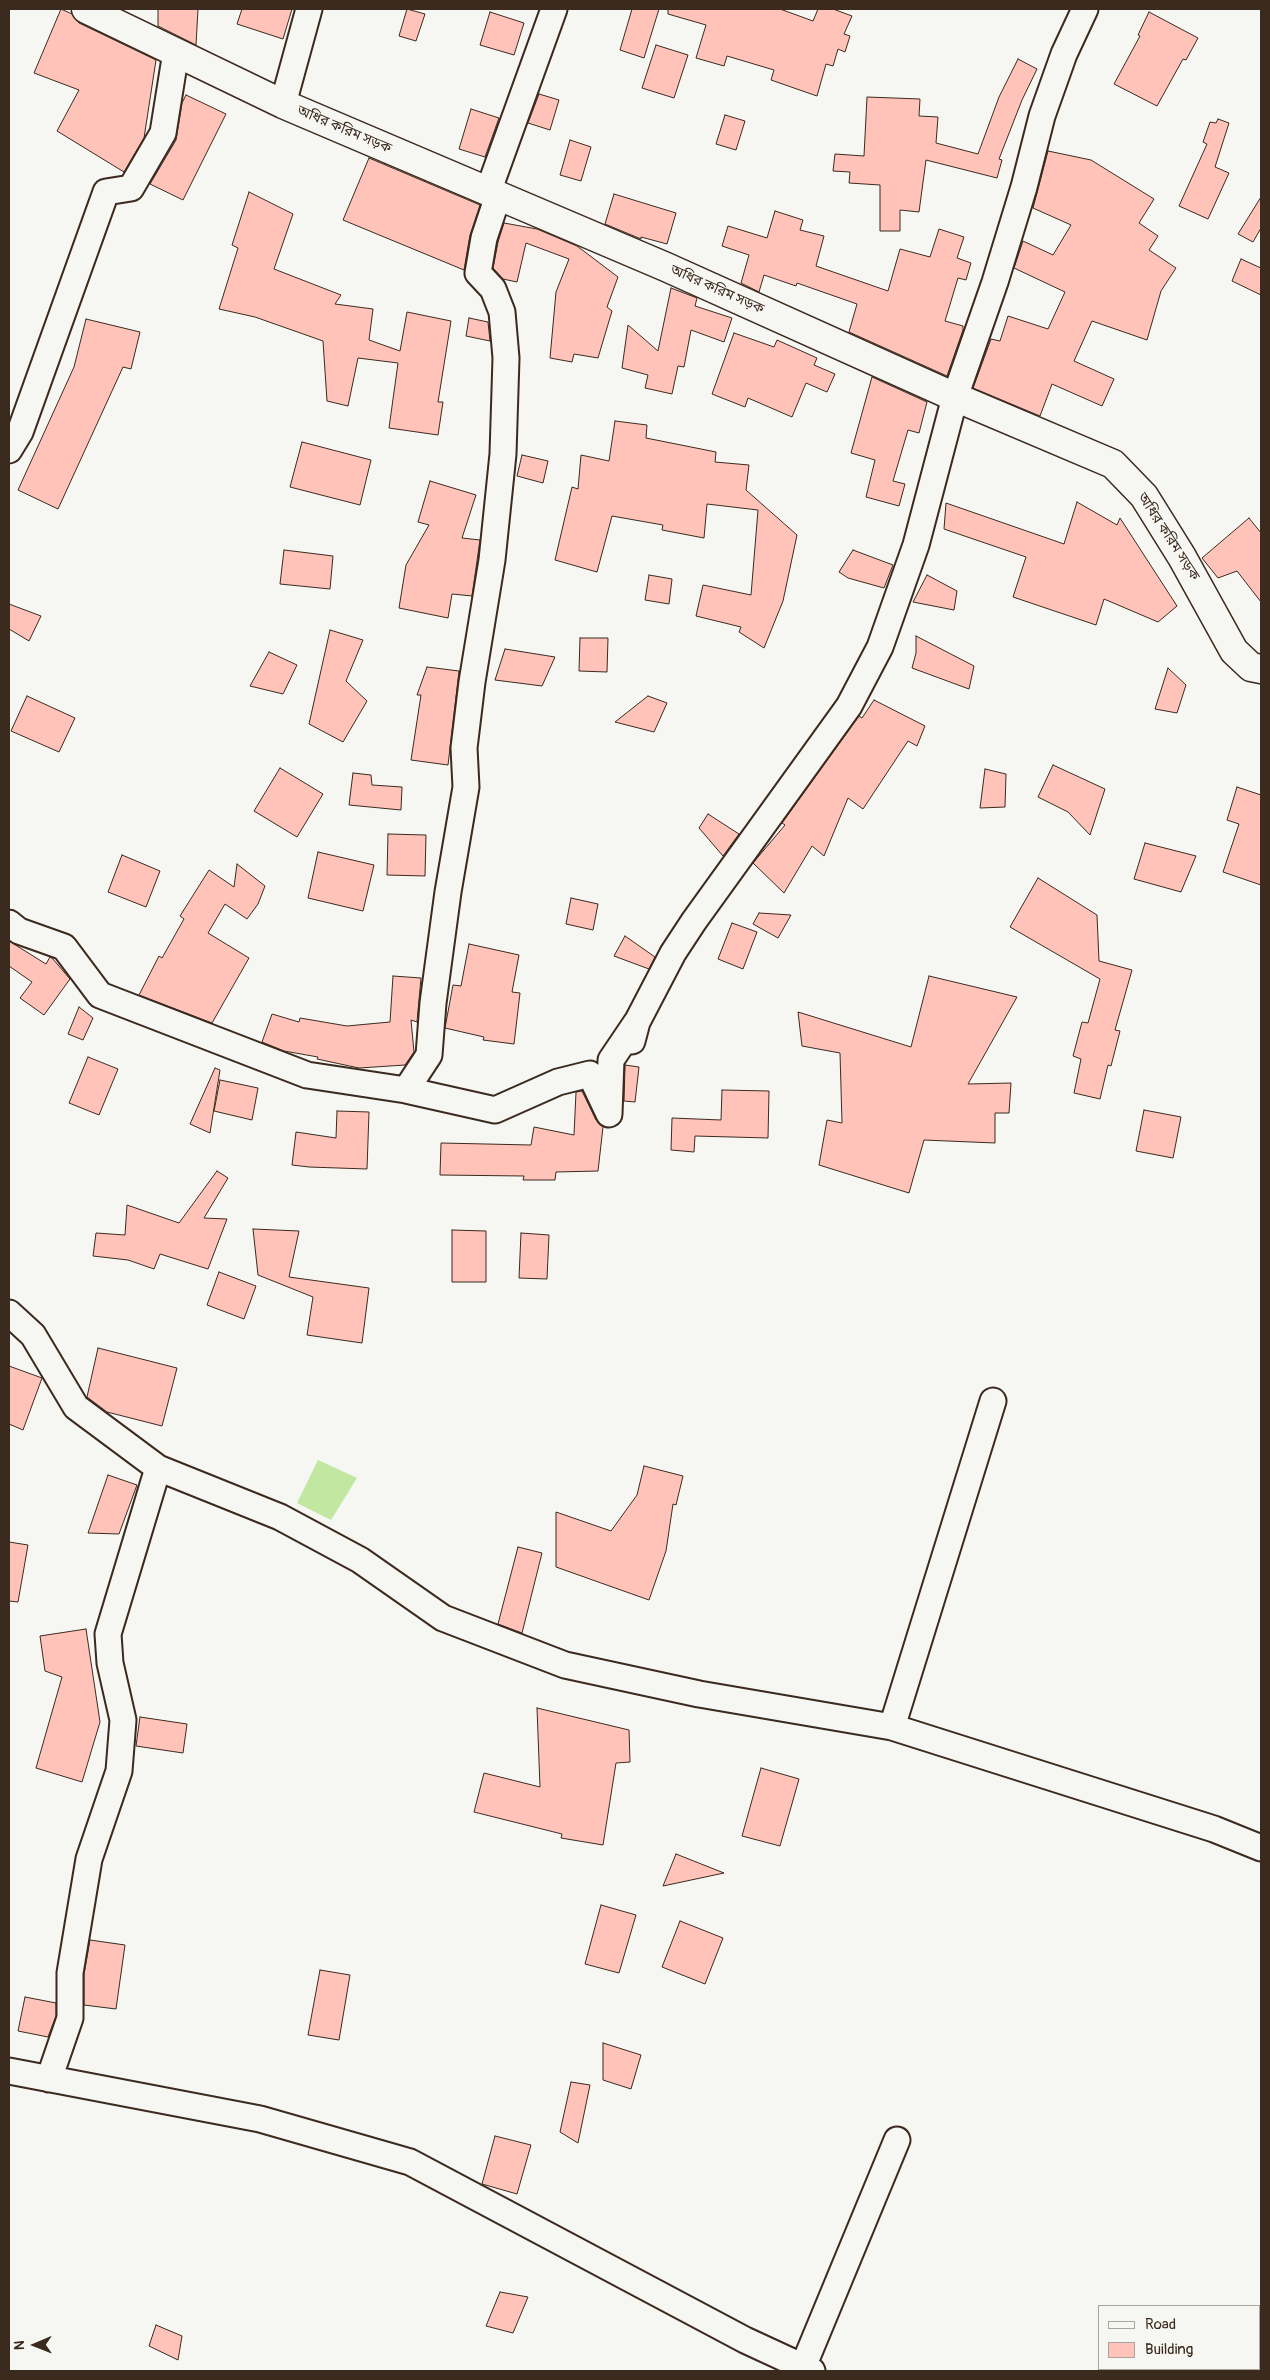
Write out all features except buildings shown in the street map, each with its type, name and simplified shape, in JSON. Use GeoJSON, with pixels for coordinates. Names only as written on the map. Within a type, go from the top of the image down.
{"type":"FeatureCollection","features":[{"type":"Feature","properties":{"kind":"main road","name":"অধির করিম সড়ক"},"geometry":{"type":"LineString","coordinates":[[86,9],[283,104],[675,271],[955,397],[1113,464],[1144,496],[1182,557],[1234,651],[1251,667],[1261,669]]}},
{"type":"Feature","properties":{"kind":"street"},"geometry":{"type":"LineString","coordinates":[[283,104],[309,9]]}},
{"type":"Feature","properties":{"kind":"street"},"geometry":{"type":"LineString","coordinates":[[406,1090],[429,1055],[433,1003],[448,892],[466,787],[464,748],[472,682],[492,560],[503,454],[506,358],[502,312],[493,289],[478,274],[493,194],[554,9]]}},
{"type":"Feature","properties":{"kind":"street"},"geometry":{"type":"LineString","coordinates":[[9,923],[19,931],[64,947],[100,995],[307,1075],[406,1090],[495,1110],[558,1082],[590,1074],[609,1114],[611,1060],[635,1031],[673,953],[849,706],[880,647],[916,545],[955,397],[995,282],[1024,188],[1042,116],[1064,54],[1086,9]]}},
{"type":"Feature","properties":{"kind":"street"},"geometry":{"type":"LineString","coordinates":[[9,450],[20,432],[106,192],[131,188],[163,133],[176,52]]}},
{"type":"Feature","properties":{"kind":"street"},"geometry":{"type":"LineString","coordinates":[[9,1313],[33,1334],[76,1407],[158,1468],[280,1518],[360,1560],[443,1618],[565,1665],[699,1694],[892,1727],[1214,1829],[1261,1848]]}},
{"type":"Feature","properties":{"kind":"street"},"geometry":{"type":"LineString","coordinates":[[892,1727],[993,1401]]}},
{"type":"Feature","properties":{"kind":"street"},"geometry":{"type":"LineString","coordinates":[[49,2079],[70,2018],[70,1973],[89,1859],[119,1771],[124,1720],[110,1663],[108,1634],[158,1468]]}},
{"type":"Feature","properties":{"kind":"street"},"geometry":{"type":"LineString","coordinates":[[9,2071],[260,2119],[410,2162],[746,2340],[807,2369],[897,2140]]}},
{"type":"Feature","properties":{"kind":"green space"},"geometry":{"type":"Polygon","coordinates":[[[318,1460],[357,1478],[331,1520],[297,1503],[318,1460]]]}}]}
